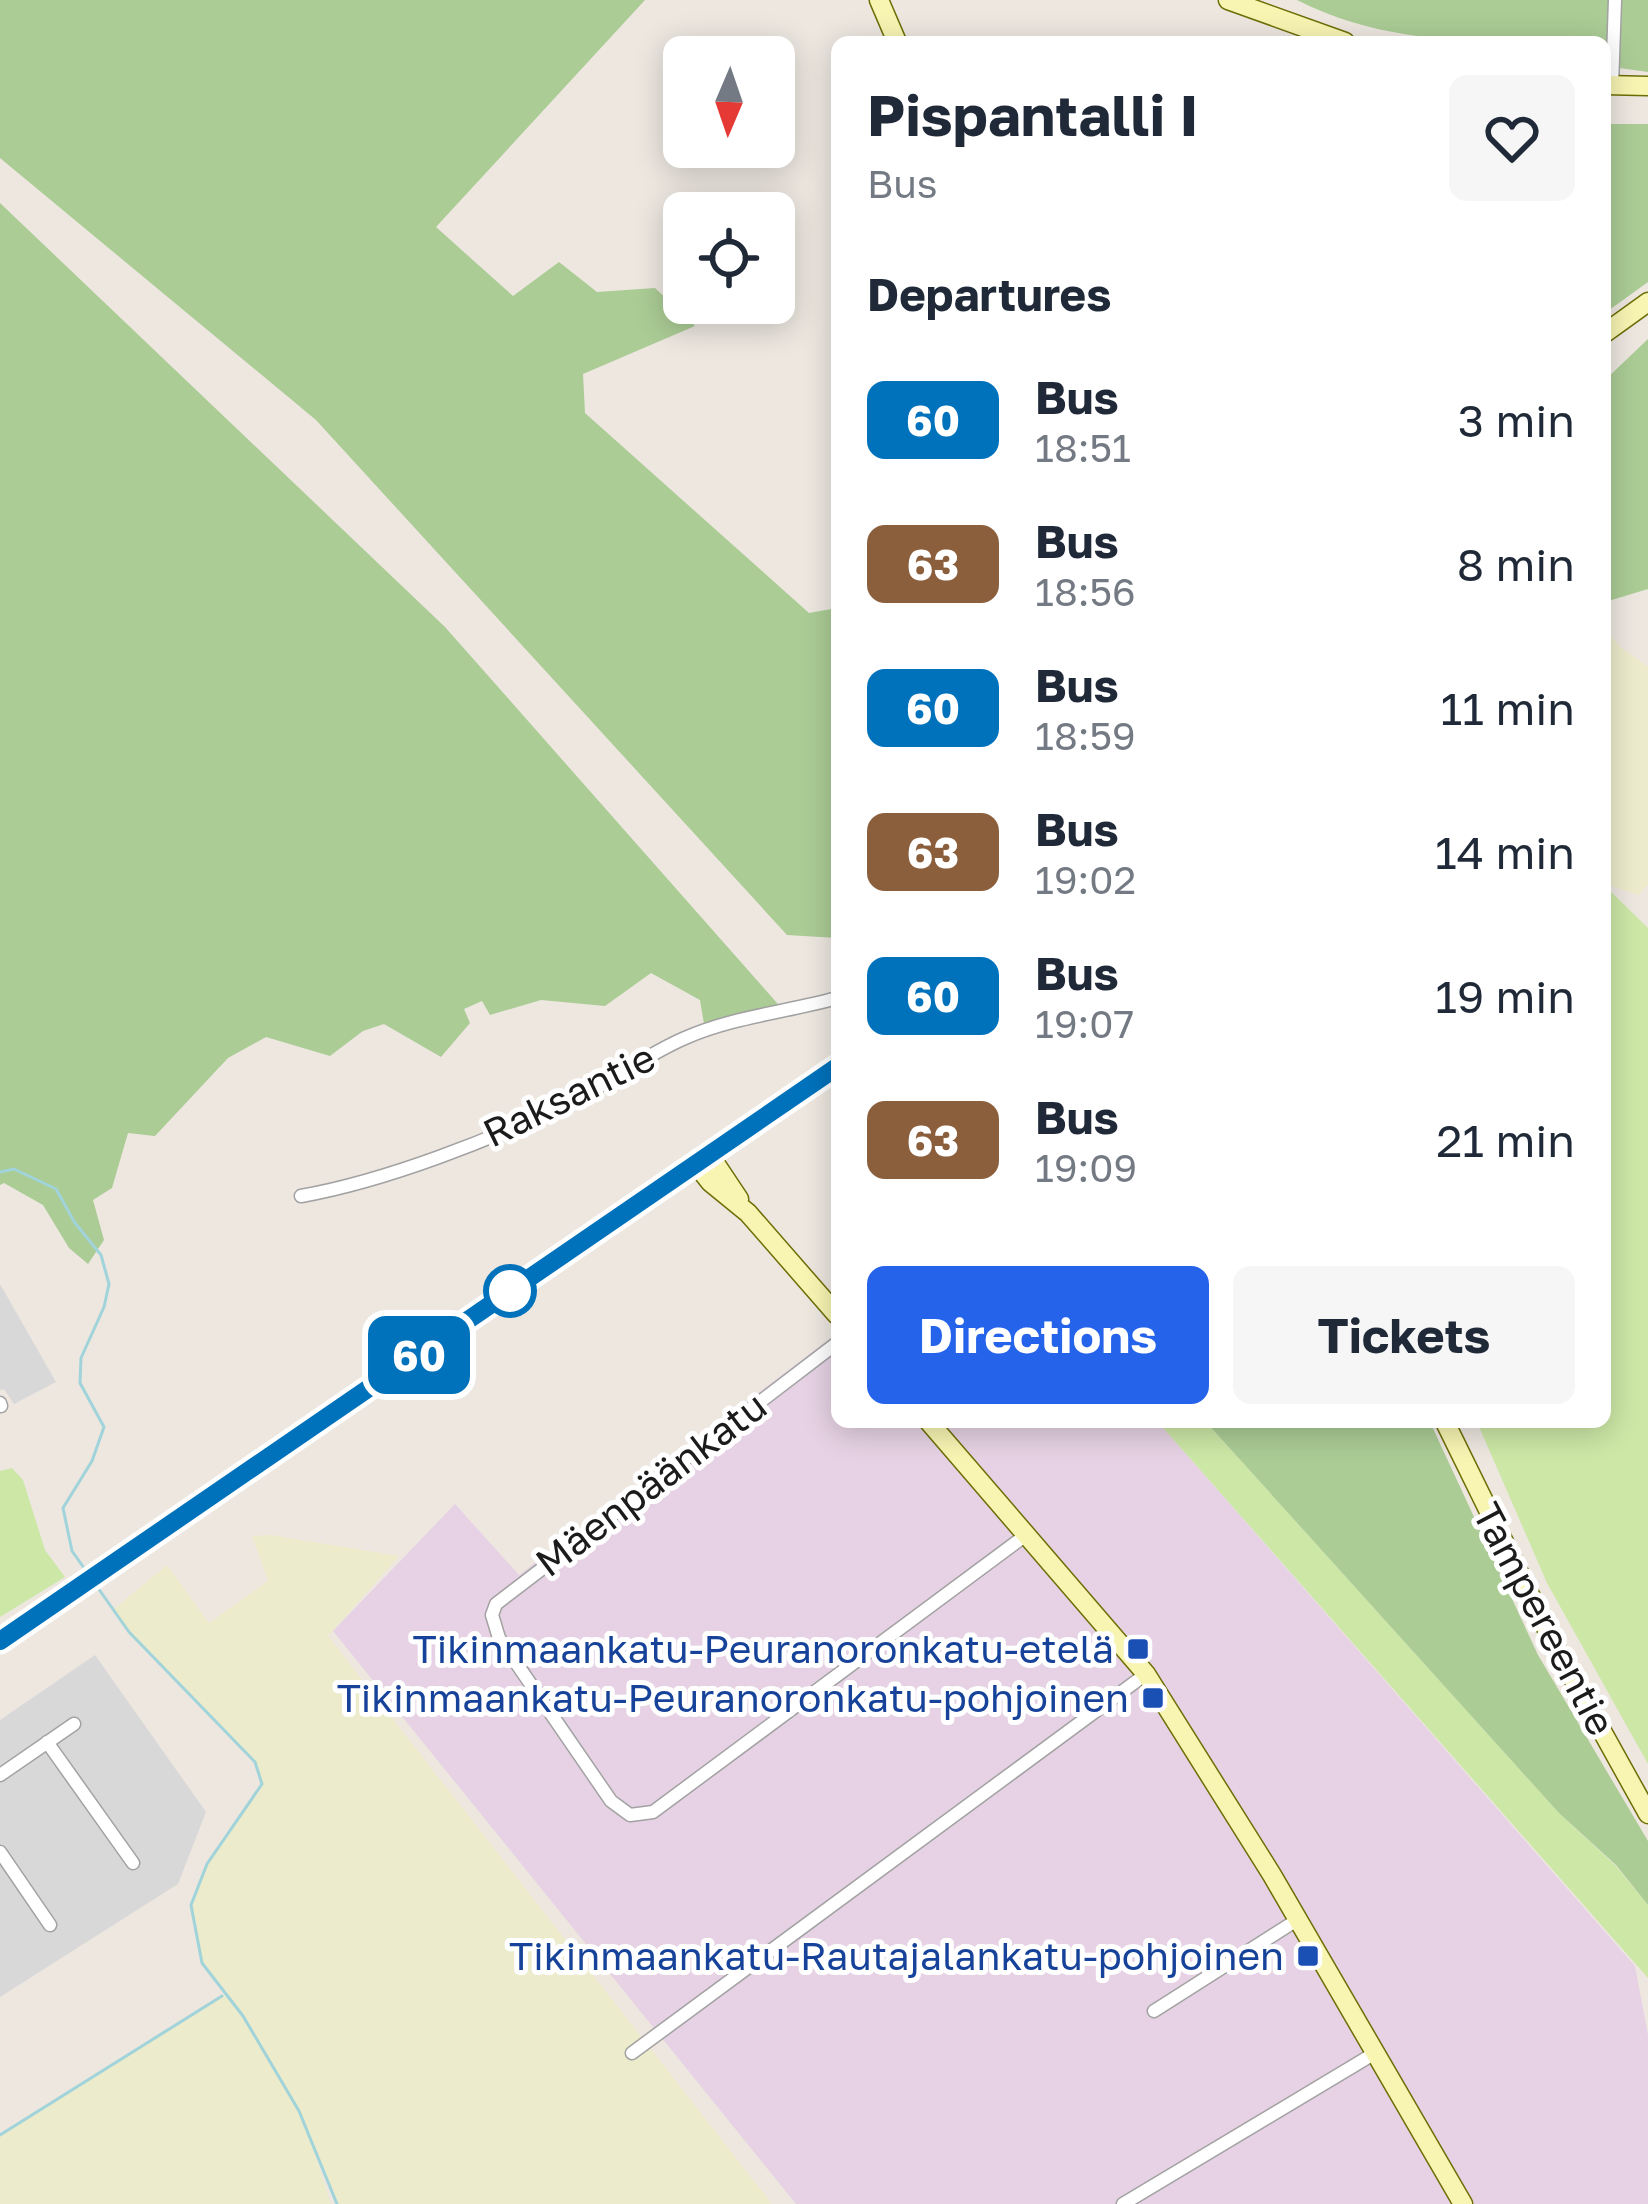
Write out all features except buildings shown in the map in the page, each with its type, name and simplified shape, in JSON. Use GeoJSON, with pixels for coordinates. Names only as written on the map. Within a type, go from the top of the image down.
{"type":"FeatureCollection","features":[{"type":"Feature","properties":{"kind":"main road"},"geometry":{"type":"LineString","coordinates":[[879,0],[894,36]]}},
{"type":"Feature","properties":{"kind":"main road"},"geometry":{"type":"LineString","coordinates":[[1228,0],[1328,36]]}},
{"type":"Feature","properties":{"kind":"main road"},"geometry":{"type":"LineString","coordinates":[[1611,85],[1648,86]]}},
{"type":"Feature","properties":{"kind":"main road"},"geometry":{"type":"LineString","coordinates":[[1611,329],[1648,302]]}},
{"type":"Feature","properties":{"kind":"main road"},"geometry":{"type":"LineString","coordinates":[[0,1637],[831,1071]]}},
{"type":"Feature","properties":{"kind":"main road"},"geometry":{"type":"LineString","coordinates":[[702,1159],[831,1308]]}},
{"type":"Feature","properties":{"kind":"main road"},"geometry":{"type":"LineString","coordinates":[[934,1428],[1146,1674],[1463,2204]]}},
{"type":"Feature","properties":{"kind":"main road","name":"Tampereentie"},"geometry":{"type":"LineString","coordinates":[[1448,1428],[1556,1650],[1648,1814]]}},
{"type":"Feature","properties":{"kind":"street"},"geometry":{"type":"LineString","coordinates":[[1611,57],[1615,0]]}},
{"type":"Feature","properties":{"kind":"street","name":"Raksantie"},"geometry":{"type":"LineString","coordinates":[[301,1196],[355,1183],[468,1144],[572,1101],[705,1030],[831,999]]}},
{"type":"Feature","properties":{"kind":"street","name":"Mäenpäänkatu"},"geometry":{"type":"LineString","coordinates":[[831,1348],[507,1593],[491,1615],[499,1638],[611,1801],[630,1815],[653,1811],[1026,1535]]}},
{"type":"Feature","properties":{"kind":"street"},"geometry":{"type":"LineString","coordinates":[[632,2053],[1146,1674]]}},
{"type":"Feature","properties":{"kind":"street"},"geometry":{"type":"LineString","coordinates":[[0,1775],[74,1724]]}},
{"type":"Feature","properties":{"kind":"street"},"geometry":{"type":"LineString","coordinates":[[47,1742],[133,1863]]}},
{"type":"Feature","properties":{"kind":"street"},"geometry":{"type":"LineString","coordinates":[[0,1852],[50,1924]]}},
{"type":"Feature","properties":{"kind":"street"},"geometry":{"type":"LineString","coordinates":[[1154,2011],[1297,1920]]}},
{"type":"Feature","properties":{"kind":"street"},"geometry":{"type":"LineString","coordinates":[[1123,2204],[1375,2054]]}},
{"type":"Feature","properties":{"kind":"shaded area"},"geometry":{"type":"Polygon","coordinates":[[[0,1284],[56,1382],[14,1404],[0,1390],[0,1284]]]}},
{"type":"Feature","properties":{"kind":"shaded area"},"geometry":{"type":"Polygon","coordinates":[[[831,1338],[831,1428],[1163,1428],[1635,1966],[1648,2035],[1648,2204],[796,2204],[333,1631],[455,1504],[519,1575],[831,1338]]]}},
{"type":"Feature","properties":{"kind":"shaded area"},"geometry":{"type":"Polygon","coordinates":[[[95,1655],[206,1812],[178,1884],[0,1997],[0,1720],[95,1655]]]}},
{"type":"Feature","properties":{"kind":"green space"},"geometry":{"type":"Polygon","coordinates":[[[0,0],[645,0],[436,227],[513,296],[559,262],[597,292],[655,288],[663,296],[663,324],[695,326],[583,374],[585,413],[809,613],[831,609],[831,938],[787,935],[316,420],[0,158],[0,0]]]}},
{"type":"Feature","properties":{"kind":"green space"},"geometry":{"type":"Polygon","coordinates":[[[1297,0],[1648,0],[1648,72],[1611,67],[1611,36],[1419,36],[1333,16],[1297,0]]]}},
{"type":"Feature","properties":{"kind":"green space"},"geometry":{"type":"Polygon","coordinates":[[[1611,124],[1648,124],[1648,282],[1611,309],[1611,124]]]}},
{"type":"Feature","properties":{"kind":"green space"},"geometry":{"type":"Polygon","coordinates":[[[0,203],[445,627],[785,1012],[705,1030],[700,1000],[651,973],[605,1006],[541,1000],[490,1015],[482,1001],[464,1009],[470,1023],[441,1057],[384,1024],[363,1031],[330,1056],[266,1037],[228,1058],[155,1136],[128,1133],[112,1188],[93,1200],[104,1240],[88,1264],[69,1248],[43,1205],[0,1185],[0,203]]]}},
{"type":"Feature","properties":{"kind":"green space"},"geometry":{"type":"Polygon","coordinates":[[[1648,339],[1648,589],[1611,600],[1611,374],[1648,339]]]}},
{"type":"Feature","properties":{"kind":"green space"},"geometry":{"type":"Polygon","coordinates":[[[1611,636],[1648,667],[1648,884],[1639,895],[1611,886],[1611,636]]]}},
{"type":"Feature","properties":{"kind":"green space"},"geometry":{"type":"Polygon","coordinates":[[[1611,892],[1648,928],[1648,1764],[1547,1583],[1480,1428],[1611,1428],[1611,892]]]}},
{"type":"Feature","properties":{"kind":"green space"},"geometry":{"type":"Polygon","coordinates":[[[1163,1428],[1211,1428],[1559,1813],[1616,1866],[1648,1905],[1648,1978],[1163,1428]]]}},
{"type":"Feature","properties":{"kind":"green space"},"geometry":{"type":"Polygon","coordinates":[[[1211,1428],[1433,1428],[1538,1655],[1648,1841],[1648,1905],[1616,1865],[1559,1813],[1211,1428]]]}},
{"type":"Feature","properties":{"kind":"green space"},"geometry":{"type":"Polygon","coordinates":[[[12,1468],[23,1480],[45,1550],[65,1577],[0,1617],[0,1471],[12,1468]]]}},
{"type":"Feature","properties":{"kind":"green space"},"geometry":{"type":"Polygon","coordinates":[[[252,1536],[399,1556],[328,1636],[772,2204],[337,2204],[311,2142],[331,2204],[0,2204],[0,2135],[225,1994],[202,1963],[191,1905],[207,1864],[261,1783],[255,1762],[113,1610],[167,1565],[209,1623],[268,1581],[252,1536]]]}},
{"type":"Feature","properties":{"kind":"waterway"},"geometry":{"type":"LineString","coordinates":[[0,1172],[14,1169],[56,1189],[101,1255],[109,1284],[81,1358],[80,1383],[104,1427],[92,1461],[63,1508],[72,1551],[89,1575]]}},
{"type":"Feature","properties":{"kind":"waterway"},"geometry":{"type":"LineString","coordinates":[[98,1588],[129,1632],[255,1762],[262,1784],[207,1864],[191,1905],[202,1963],[243,2016],[299,2111],[337,2204]]}},
{"type":"Feature","properties":{"kind":"waterway"},"geometry":{"type":"LineString","coordinates":[[0,2135],[222,1996]]}},
{"type":"Feature","properties":{"kind":"bus line","name":"60"},"geometry":{"type":"LineString","coordinates":[[0,1641],[831,1071]]}},
{"type":"Feature","properties":{"kind":"place","name":"Tikinmaankatu-Peuranoronkatu-etelä"},"geometry":{"type":"Point","coordinates":[1138,1649]}},
{"type":"Feature","properties":{"kind":"place","name":"Tikinmaankatu-Peuranoronkatu-pohjoinen"},"geometry":{"type":"Point","coordinates":[1153,1698]}},
{"type":"Feature","properties":{"kind":"place","name":"Tikinmaankatu-Rautajalankatu-pohjoinen"},"geometry":{"type":"Point","coordinates":[1308,1956]}}]}
